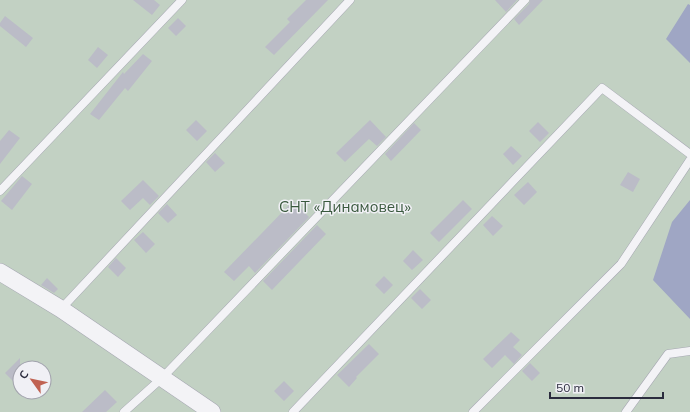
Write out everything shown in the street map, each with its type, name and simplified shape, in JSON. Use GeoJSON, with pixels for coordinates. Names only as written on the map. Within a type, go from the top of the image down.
{"type":"FeatureCollection","features":[{"type":"Feature","properties":{"kind":"street"},"geometry":{"type":"LineString","coordinates":[[0,272],[62,309],[212,412]]}},
{"type":"Feature","properties":{"kind":"lane"},"geometry":{"type":"LineString","coordinates":[[0,191],[182,0]]}},
{"type":"Feature","properties":{"kind":"lane"},"geometry":{"type":"LineString","coordinates":[[62,309],[350,0]]}},
{"type":"Feature","properties":{"kind":"lane"},"geometry":{"type":"LineString","coordinates":[[124,412],[162,378],[525,0]]}},
{"type":"Feature","properties":{"kind":"lane"},"geometry":{"type":"LineString","coordinates":[[293,412],[602,88],[690,154]]}},
{"type":"Feature","properties":{"kind":"lane"},"geometry":{"type":"LineString","coordinates":[[473,412],[621,264],[690,160]]}},
{"type":"Feature","properties":{"kind":"lane"},"geometry":{"type":"LineString","coordinates":[[626,412],[668,354],[690,351]]}},
{"type":"Feature","properties":{"kind":"green space","name":"СНТ «Динамовец»"},"geometry":{"type":"Polygon","coordinates":[[[0,0],[690,0],[690,412],[0,412],[0,0]]]}},
{"type":"Feature","properties":{"kind":"water"},"geometry":{"type":"Polygon","coordinates":[[[688,4],[690,5],[690,63],[666,39],[688,4]]]}},
{"type":"Feature","properties":{"kind":"water"},"geometry":{"type":"Polygon","coordinates":[[[690,200],[690,319],[653,280],[672,222],[690,200]]]}},
{"type":"Feature","properties":{"kind":"building"},"geometry":{"type":"Polygon","coordinates":[[[133,0],[154,0],[160,5],[152,15],[133,0]]]}},
{"type":"Feature","properties":{"kind":"building"},"geometry":{"type":"Polygon","coordinates":[[[306,0],[328,0],[274,55],[265,47],[290,22],[287,19],[306,0]]]}},
{"type":"Feature","properties":{"kind":"building"},"geometry":{"type":"Polygon","coordinates":[[[495,0],[517,0],[506,12],[495,0]]]}},
{"type":"Feature","properties":{"kind":"building"},"geometry":{"type":"Polygon","coordinates":[[[530,0],[543,0],[519,25],[514,19],[529,4],[530,0]]]}},
{"type":"Feature","properties":{"kind":"building"},"geometry":{"type":"Polygon","coordinates":[[[5,16],[33,38],[26,47],[0,26],[0,23],[5,16]]]}},
{"type":"Feature","properties":{"kind":"building"},"geometry":{"type":"Polygon","coordinates":[[[178,18],[186,26],[176,36],[168,28],[178,18]]]}},
{"type":"Feature","properties":{"kind":"building"},"geometry":{"type":"Polygon","coordinates":[[[98,47],[108,55],[97,68],[88,60],[98,47]]]}},
{"type":"Feature","properties":{"kind":"building"},"geometry":{"type":"Polygon","coordinates":[[[143,54],[152,61],[128,91],[125,88],[99,120],[90,114],[123,72],[124,74],[143,54]]]}},
{"type":"Feature","properties":{"kind":"building"},"geometry":{"type":"Polygon","coordinates":[[[196,120],[207,131],[197,141],[186,130],[196,120]]]}},
{"type":"Feature","properties":{"kind":"building"},"geometry":{"type":"Polygon","coordinates":[[[370,120],[386,137],[377,146],[369,139],[345,162],[336,153],[370,120]]]}},
{"type":"Feature","properties":{"kind":"building"},"geometry":{"type":"Polygon","coordinates":[[[538,122],[549,133],[540,142],[529,131],[538,122]]]}},
{"type":"Feature","properties":{"kind":"building"},"geometry":{"type":"Polygon","coordinates":[[[414,123],[421,130],[391,161],[385,154],[414,123]]]}},
{"type":"Feature","properties":{"kind":"building"},"geometry":{"type":"Polygon","coordinates":[[[9,130],[20,138],[0,164],[0,141],[9,130]]]}},
{"type":"Feature","properties":{"kind":"building"},"geometry":{"type":"Polygon","coordinates":[[[511,146],[522,156],[513,165],[503,154],[511,146]]]}},
{"type":"Feature","properties":{"kind":"building"},"geometry":{"type":"Polygon","coordinates":[[[215,153],[225,163],[215,172],[206,162],[215,153]]]}},
{"type":"Feature","properties":{"kind":"building"},"geometry":{"type":"Polygon","coordinates":[[[628,172],[640,179],[633,192],[620,185],[628,172]]]}},
{"type":"Feature","properties":{"kind":"building"},"geometry":{"type":"Polygon","coordinates":[[[22,176],[32,184],[12,210],[1,201],[22,176]]]}},
{"type":"Feature","properties":{"kind":"building"},"geometry":{"type":"Polygon","coordinates":[[[143,180],[159,196],[150,205],[143,198],[130,210],[121,201],[143,180]]]}},
{"type":"Feature","properties":{"kind":"building"},"geometry":{"type":"Polygon","coordinates":[[[528,182],[537,192],[524,205],[514,195],[528,182]]]}},
{"type":"Feature","properties":{"kind":"building"},"geometry":{"type":"Polygon","coordinates":[[[463,200],[472,209],[439,242],[430,233],[463,200]]]}},
{"type":"Feature","properties":{"kind":"building"},"geometry":{"type":"Polygon","coordinates":[[[293,201],[309,217],[255,273],[249,266],[234,281],[224,272],[293,201]]]}},
{"type":"Feature","properties":{"kind":"building"},"geometry":{"type":"Polygon","coordinates":[[[167,204],[177,215],[168,223],[158,213],[167,204]]]}},
{"type":"Feature","properties":{"kind":"building"},"geometry":{"type":"Polygon","coordinates":[[[492,216],[503,226],[493,236],[483,225],[492,216]]]}},
{"type":"Feature","properties":{"kind":"building"},"geometry":{"type":"Polygon","coordinates":[[[317,225],[326,234],[272,290],[263,281],[317,225]]]}},
{"type":"Feature","properties":{"kind":"building"},"geometry":{"type":"Polygon","coordinates":[[[143,232],[155,244],[146,253],[134,240],[143,232]]]}},
{"type":"Feature","properties":{"kind":"building"},"geometry":{"type":"Polygon","coordinates":[[[413,250],[423,260],[412,270],[403,261],[413,250]]]}},
{"type":"Feature","properties":{"kind":"building"},"geometry":{"type":"Polygon","coordinates":[[[116,258],[126,268],[118,277],[108,267],[116,258]]]}},
{"type":"Feature","properties":{"kind":"building"},"geometry":{"type":"Polygon","coordinates":[[[384,276],[393,285],[384,294],[375,285],[384,276]]]}},
{"type":"Feature","properties":{"kind":"building"},"geometry":{"type":"Polygon","coordinates":[[[47,278],[58,289],[54,293],[41,285],[47,278]]]}},
{"type":"Feature","properties":{"kind":"building"},"geometry":{"type":"Polygon","coordinates":[[[420,289],[431,300],[422,309],[411,298],[420,289]]]}},
{"type":"Feature","properties":{"kind":"building"},"geometry":{"type":"Polygon","coordinates":[[[511,332],[520,340],[513,347],[522,355],[514,364],[505,355],[492,368],[483,359],[511,332]]]}},
{"type":"Feature","properties":{"kind":"building"},"geometry":{"type":"Polygon","coordinates":[[[369,344],[379,354],[356,377],[357,378],[349,387],[337,375],[369,344]]]}},
{"type":"Feature","properties":{"kind":"building"},"geometry":{"type":"Polygon","coordinates":[[[530,363],[540,373],[532,381],[522,371],[530,363]]]}},
{"type":"Feature","properties":{"kind":"building"},"geometry":{"type":"Polygon","coordinates":[[[12,366],[12,380],[5,373],[12,366]]]}},
{"type":"Feature","properties":{"kind":"building"},"geometry":{"type":"Polygon","coordinates":[[[284,381],[294,391],[284,401],[274,391],[284,381]]]}},
{"type":"Feature","properties":{"kind":"building"},"geometry":{"type":"Polygon","coordinates":[[[105,390],[117,402],[106,412],[82,412],[105,390]]]}}]}
